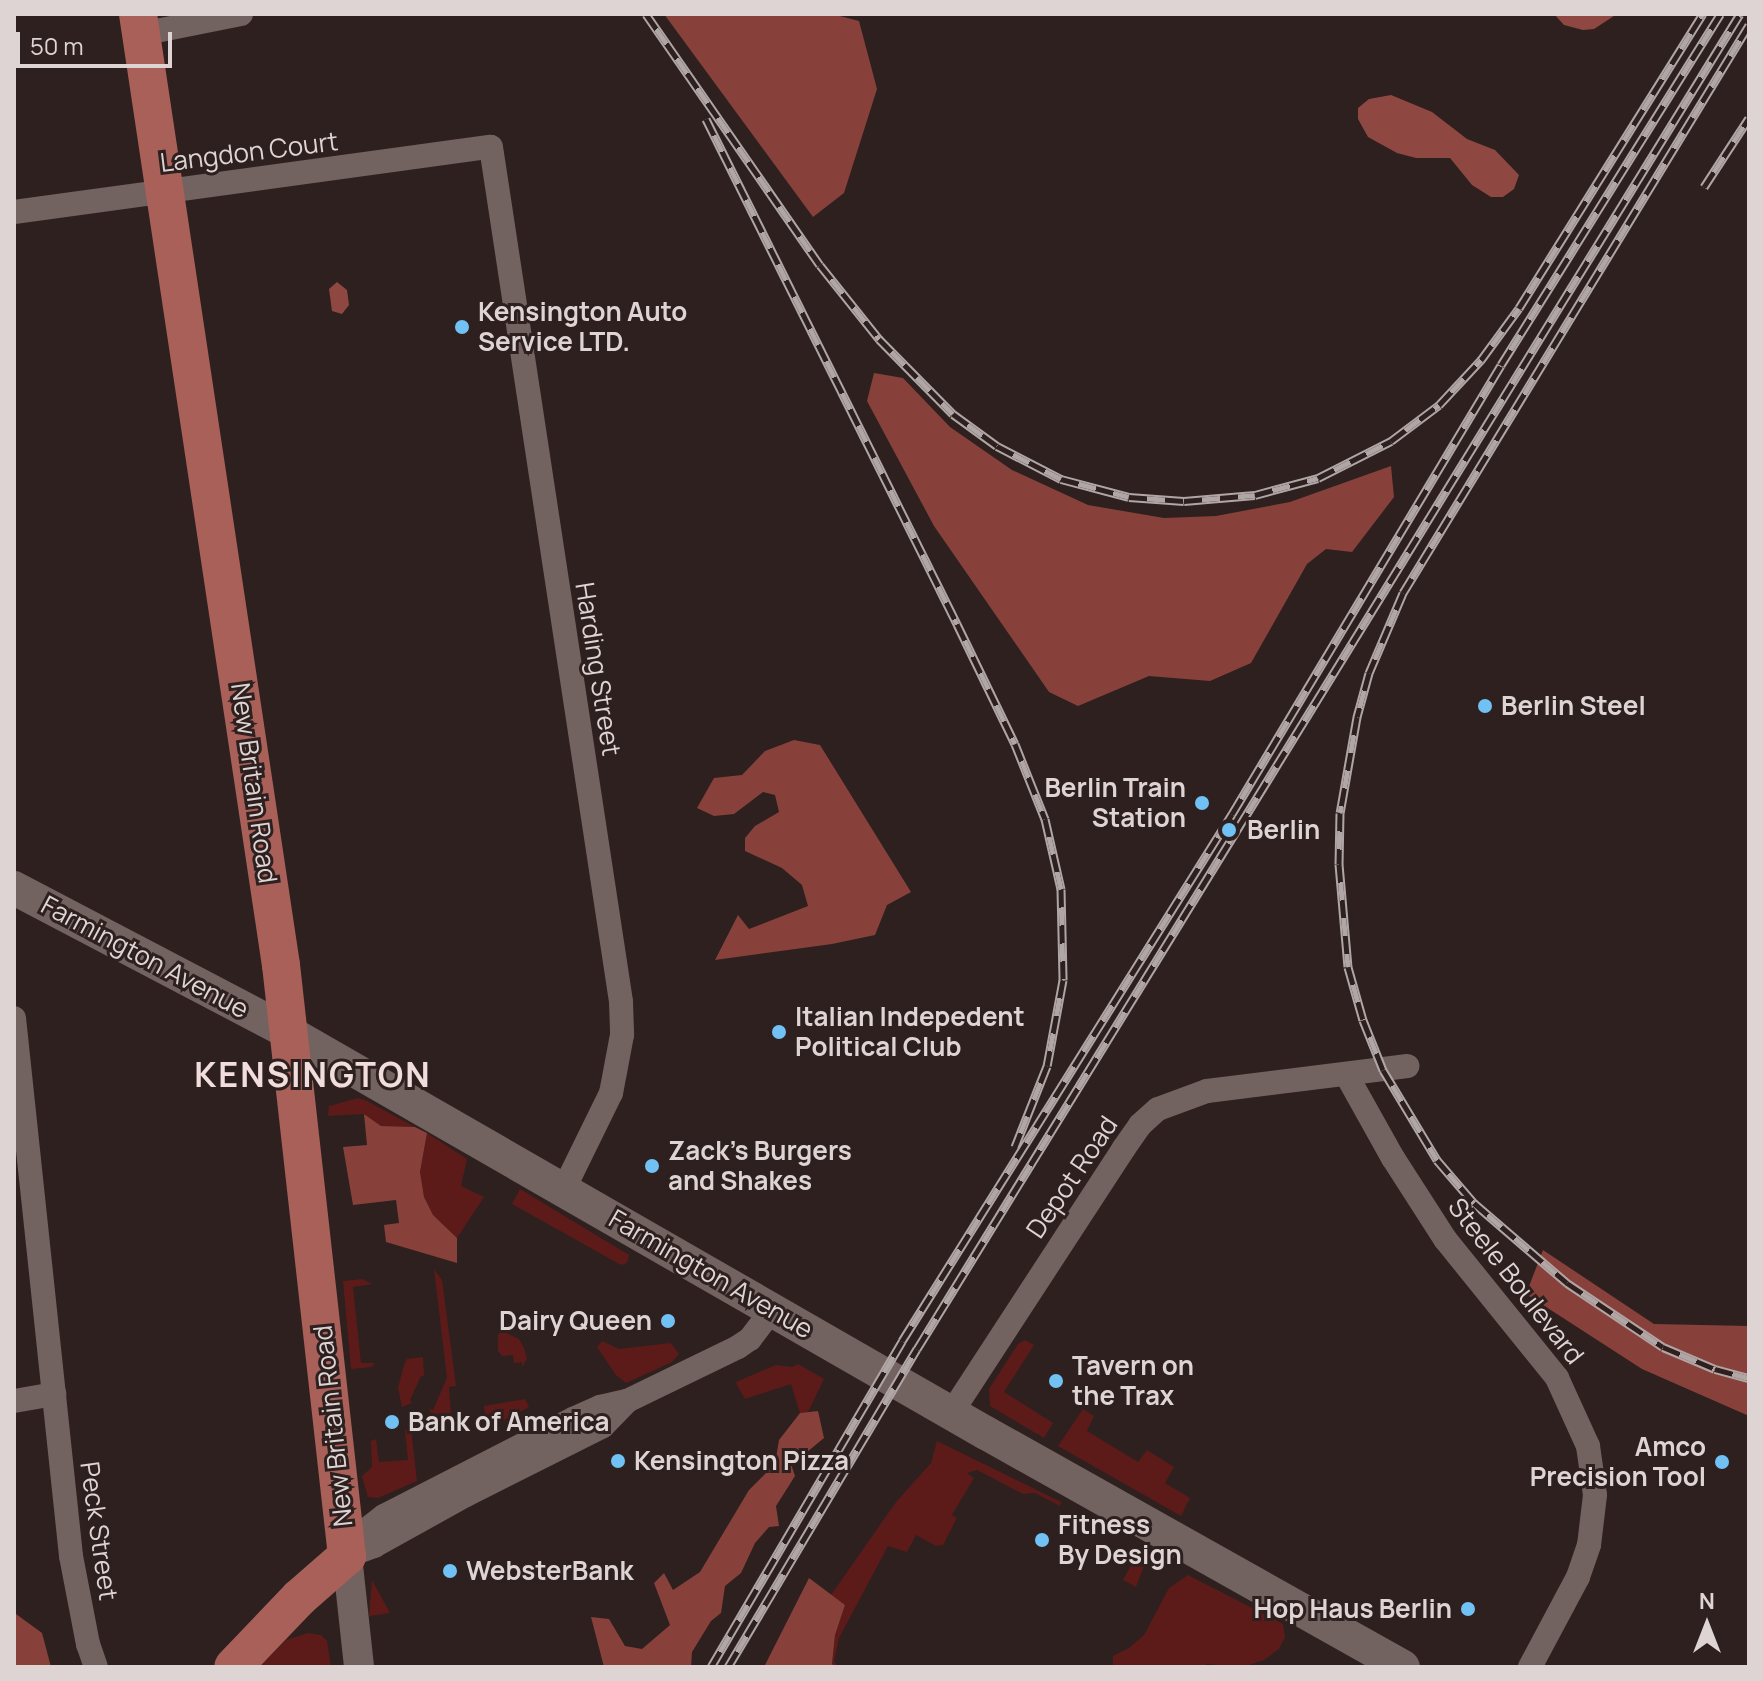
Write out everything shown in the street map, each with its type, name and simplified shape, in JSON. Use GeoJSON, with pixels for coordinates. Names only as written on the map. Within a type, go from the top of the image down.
{"type":"FeatureCollection","features":[{"type":"Feature","properties":{"kind":"main road","name":"New Britain Road"},"geometry":{"type":"LineString","coordinates":[[140,24],[290,1033],[347,1556]]}},
{"type":"Feature","properties":{"kind":"main road","name":"Farmington Avenue"},"geometry":{"type":"LineString","coordinates":[[15,895],[290,1033],[1403,1667]]}},
{"type":"Feature","properties":{"kind":"main road"},"geometry":{"type":"LineString","coordinates":[[233,1667],[299,1598],[347,1556]]}},
{"type":"Feature","properties":{"kind":"street"},"geometry":{"type":"LineString","coordinates":[[140,24],[241,14]]}},
{"type":"Feature","properties":{"kind":"street","name":"Langdon Court"},"geometry":{"type":"LineString","coordinates":[[14,212],[491,147]]}},
{"type":"Feature","properties":{"kind":"street","name":"Harding Street"},"geometry":{"type":"LineString","coordinates":[[491,147],[621,1002],[622,1035],[611,1093],[564,1189]]}},
{"type":"Feature","properties":{"kind":"street","name":"Peck Street"},"geometry":{"type":"LineString","coordinates":[[14,1018],[71,1556],[88,1644],[96,1667]]}},
{"type":"Feature","properties":{"kind":"street","name":"Depot Road"},"geometry":{"type":"LineString","coordinates":[[952,1412],[1145,1119],[1171,1102],[1198,1093],[1407,1066]]}},
{"type":"Feature","properties":{"kind":"street","name":"Steele Boulevard"},"geometry":{"type":"LineString","coordinates":[[1346,1074],[1398,1167],[1445,1239],[1557,1378],[1585,1435],[1595,1495],[1589,1545],[1578,1577],[1530,1667]]}},
{"type":"Feature","properties":{"kind":"street"},"geometry":{"type":"LineString","coordinates":[[359,1667],[347,1556],[374,1546],[438,1498],[578,1428],[609,1423],[627,1401],[750,1339],[773,1309]]}},
{"type":"Feature","properties":{"kind":"street"},"geometry":{"type":"LineString","coordinates":[[14,1401],[54,1394]]}},
{"type":"Feature","properties":{"kind":"shaded area"},"geometry":{"type":"Polygon","coordinates":[[[664,14],[832,14],[859,21],[877,89],[844,193],[813,217],[664,14]]]}},
{"type":"Feature","properties":{"kind":"shaded area"},"geometry":{"type":"Polygon","coordinates":[[[1554,14],[1617,14],[1594,29],[1583,30],[1564,25],[1554,14]]]}},
{"type":"Feature","properties":{"kind":"shaded area"},"geometry":{"type":"Polygon","coordinates":[[[1391,95],[1432,112],[1467,139],[1495,150],[1519,175],[1514,189],[1503,197],[1491,197],[1472,185],[1450,158],[1416,158],[1397,153],[1368,137],[1358,119],[1358,108],[1369,99],[1391,95]]]}},
{"type":"Feature","properties":{"kind":"shaded area"},"geometry":{"type":"Polygon","coordinates":[[[337,282],[347,290],[349,305],[342,314],[332,311],[329,289],[337,282]]]}},
{"type":"Feature","properties":{"kind":"shaded area"},"geometry":{"type":"Polygon","coordinates":[[[874,373],[903,378],[950,427],[1012,470],[1088,505],[1164,518],[1216,516],[1290,502],[1391,466],[1394,497],[1352,552],[1326,549],[1307,564],[1251,663],[1210,681],[1149,676],[1078,706],[1049,692],[934,526],[867,401],[874,373]]]}},
{"type":"Feature","properties":{"kind":"shaded area"},"geometry":{"type":"Polygon","coordinates":[[[794,740],[820,745],[911,892],[887,905],[875,935],[715,960],[738,915],[749,929],[808,906],[802,885],[782,868],[745,851],[745,838],[755,826],[779,812],[775,795],[763,792],[734,814],[714,816],[697,808],[714,778],[742,775],[765,751],[794,740]]]}},
{"type":"Feature","properties":{"kind":"shaded area"},"geometry":{"type":"Polygon","coordinates":[[[358,1098],[415,1127],[381,1126],[364,1114],[328,1116],[329,1106],[358,1098]]]}},
{"type":"Feature","properties":{"kind":"shaded area"},"geometry":{"type":"Polygon","coordinates":[[[364,1114],[381,1126],[415,1127],[427,1133],[420,1172],[424,1197],[433,1215],[457,1238],[457,1263],[386,1242],[384,1225],[399,1223],[396,1200],[353,1205],[343,1147],[367,1145],[364,1114]]]}},
{"type":"Feature","properties":{"kind":"shaded area"},"geometry":{"type":"Polygon","coordinates":[[[427,1133],[467,1159],[461,1186],[484,1197],[457,1238],[433,1215],[424,1197],[420,1172],[427,1133]]]}},
{"type":"Feature","properties":{"kind":"shaded area"},"geometry":{"type":"Polygon","coordinates":[[[520,1189],[629,1255],[627,1263],[621,1265],[512,1204],[520,1189]]]}},
{"type":"Feature","properties":{"kind":"shaded area"},"geometry":{"type":"Polygon","coordinates":[[[1543,1250],[1654,1324],[1749,1326],[1749,1416],[1642,1369],[1526,1294],[1543,1250]]]}},
{"type":"Feature","properties":{"kind":"shaded area"},"geometry":{"type":"Polygon","coordinates":[[[434,1269],[442,1280],[456,1386],[449,1387],[451,1414],[432,1415],[429,1409],[433,1410],[447,1378],[434,1269]]]}},
{"type":"Feature","properties":{"kind":"shaded area"},"geometry":{"type":"Polygon","coordinates":[[[362,1279],[373,1284],[353,1287],[361,1363],[375,1363],[372,1367],[351,1369],[343,1281],[362,1279]]]}},
{"type":"Feature","properties":{"kind":"shaded area"},"geometry":{"type":"Polygon","coordinates":[[[504,1332],[519,1339],[524,1348],[527,1359],[522,1367],[522,1362],[514,1363],[513,1355],[502,1356],[498,1351],[498,1334],[504,1332]]]}},
{"type":"Feature","properties":{"kind":"shaded area"},"geometry":{"type":"Polygon","coordinates":[[[1025,1340],[1034,1345],[1004,1392],[1053,1423],[1044,1438],[990,1406],[989,1389],[1018,1344],[1025,1340]]]}},
{"type":"Feature","properties":{"kind":"shaded area"},"geometry":{"type":"Polygon","coordinates":[[[602,1341],[619,1349],[671,1343],[679,1354],[672,1362],[626,1383],[616,1375],[597,1347],[602,1341]]]}},
{"type":"Feature","properties":{"kind":"shaded area"},"geometry":{"type":"Polygon","coordinates":[[[423,1357],[424,1376],[421,1376],[410,1400],[412,1403],[402,1407],[398,1388],[404,1365],[407,1359],[423,1357]]]}},
{"type":"Feature","properties":{"kind":"shaded area"},"geometry":{"type":"Polygon","coordinates":[[[798,1364],[824,1379],[808,1412],[800,1413],[791,1384],[745,1399],[736,1382],[776,1365],[792,1367],[798,1364]]]}},
{"type":"Feature","properties":{"kind":"shaded area"},"geometry":{"type":"Polygon","coordinates":[[[525,1399],[529,1407],[487,1429],[484,1406],[525,1399]]]}},
{"type":"Feature","properties":{"kind":"shaded area"},"geometry":{"type":"Polygon","coordinates":[[[1083,1409],[1094,1416],[1087,1431],[1138,1462],[1147,1450],[1174,1467],[1165,1483],[1190,1498],[1181,1516],[1058,1446],[1083,1409]]]}},
{"type":"Feature","properties":{"kind":"shaded area"},"geometry":{"type":"Polygon","coordinates":[[[818,1411],[824,1438],[801,1457],[790,1461],[795,1476],[776,1506],[779,1526],[769,1527],[755,1543],[741,1573],[725,1586],[721,1613],[711,1621],[692,1652],[691,1667],[604,1667],[591,1617],[609,1619],[625,1646],[642,1649],[670,1625],[654,1583],[664,1573],[673,1590],[700,1572],[749,1490],[775,1464],[779,1440],[800,1413],[818,1411]]]}},
{"type":"Feature","properties":{"kind":"shaded area"},"geometry":{"type":"Polygon","coordinates":[[[411,1429],[417,1481],[378,1498],[368,1497],[362,1476],[372,1467],[371,1441],[376,1439],[379,1462],[408,1460],[405,1430],[411,1429]]]}},
{"type":"Feature","properties":{"kind":"shaded area"},"geometry":{"type":"Polygon","coordinates":[[[937,1441],[1061,1502],[1060,1506],[1035,1493],[1023,1494],[977,1470],[967,1473],[974,1478],[952,1515],[957,1518],[943,1545],[936,1546],[916,1535],[907,1552],[888,1546],[839,1638],[834,1662],[840,1667],[835,1667],[832,1665],[835,1635],[845,1605],[831,1595],[896,1502],[931,1463],[937,1441]]]}},
{"type":"Feature","properties":{"kind":"shaded area"},"geometry":{"type":"Polygon","coordinates":[[[1141,1547],[1146,1550],[1147,1558],[1136,1587],[1123,1580],[1141,1547]]]}},
{"type":"Feature","properties":{"kind":"shaded area"},"geometry":{"type":"Polygon","coordinates":[[[1188,1575],[1283,1624],[1285,1637],[1279,1649],[1264,1660],[1243,1667],[1207,1664],[1205,1667],[1113,1667],[1113,1656],[1144,1635],[1169,1588],[1188,1575]]]}},
{"type":"Feature","properties":{"kind":"shaded area"},"geometry":{"type":"Polygon","coordinates":[[[809,1578],[845,1605],[835,1635],[832,1664],[835,1667],[764,1667],[809,1578]]]}},
{"type":"Feature","properties":{"kind":"shaded area"},"geometry":{"type":"Polygon","coordinates":[[[372,1580],[390,1613],[369,1616],[372,1580]]]}},
{"type":"Feature","properties":{"kind":"shaded area"},"geometry":{"type":"Polygon","coordinates":[[[16,1614],[42,1633],[51,1667],[14,1667],[16,1614]]]}},
{"type":"Feature","properties":{"kind":"shaded area"},"geometry":{"type":"Polygon","coordinates":[[[308,1633],[321,1635],[327,1641],[331,1667],[259,1667],[286,1640],[308,1633]]]}},
{"type":"Feature","properties":{"kind":"railway"},"geometry":{"type":"LineString","coordinates":[[646,14],[820,265],[879,339],[953,414],[997,446],[1061,479],[1129,497],[1184,501],[1255,495],[1318,478],[1391,441],[1439,405],[1481,360],[1519,308],[1703,14]]}},
{"type":"Feature","properties":{"kind":"railway"},"geometry":{"type":"LineString","coordinates":[[711,1667],[902,1341],[1232,814],[1501,365],[1720,14]]}},
{"type":"Feature","properties":{"kind":"railway"},"geometry":{"type":"LineString","coordinates":[[728,1667],[917,1349],[1740,14]]}},
{"type":"Feature","properties":{"kind":"railway"},"geometry":{"type":"LineString","coordinates":[[1749,25],[1403,593],[1369,673],[1357,717],[1340,813],[1339,864],[1348,967],[1363,1020],[1383,1070],[1437,1160],[1474,1203],[1567,1283],[1663,1347],[1715,1369],[1749,1378]]}},
{"type":"Feature","properties":{"kind":"railway"},"geometry":{"type":"LineString","coordinates":[[1704,187],[1749,118]]}},
{"type":"Feature","properties":{"kind":"railway"},"geometry":{"type":"LineString","coordinates":[[706,119],[957,624],[1015,744],[1045,819],[1061,889],[1063,980],[1047,1066],[1015,1147]]}},
{"type":"Feature","properties":{"kind":"place","name":"Kensington Auto Service LTD."},"geometry":{"type":"Point","coordinates":[462,327]}},
{"type":"Feature","properties":{"kind":"place","name":"Berlin Steel"},"geometry":{"type":"Point","coordinates":[1485,706]}},
{"type":"Feature","properties":{"kind":"place","name":"Berlin Train Station"},"geometry":{"type":"Point","coordinates":[1202,803]}},
{"type":"Feature","properties":{"kind":"place","name":"Berlin"},"geometry":{"type":"Point","coordinates":[1229,830]}},
{"type":"Feature","properties":{"kind":"place","name":"Italian Indepedent Political Club"},"geometry":{"type":"Point","coordinates":[779,1032]}},
{"type":"Feature","properties":{"kind":"place","name":"Zack's Burgers and Shakes"},"geometry":{"type":"Point","coordinates":[652,1166]}},
{"type":"Feature","properties":{"kind":"place","name":"Dairy Queen"},"geometry":{"type":"Point","coordinates":[668,1321]}},
{"type":"Feature","properties":{"kind":"place","name":"Tavern on the Trax"},"geometry":{"type":"Point","coordinates":[1056,1381]}},
{"type":"Feature","properties":{"kind":"place","name":"Bank of America"},"geometry":{"type":"Point","coordinates":[392,1422]}},
{"type":"Feature","properties":{"kind":"place","name":"Kensington Pizza"},"geometry":{"type":"Point","coordinates":[618,1461]}},
{"type":"Feature","properties":{"kind":"place","name":"Amco Precision Tool"},"geometry":{"type":"Point","coordinates":[1722,1462]}},
{"type":"Feature","properties":{"kind":"place","name":"Fitness By Design"},"geometry":{"type":"Point","coordinates":[1042,1540]}},
{"type":"Feature","properties":{"kind":"place","name":"WebsterBank"},"geometry":{"type":"Point","coordinates":[450,1571]}},
{"type":"Feature","properties":{"kind":"place","name":"Hop Haus Berlin"},"geometry":{"type":"Point","coordinates":[1468,1609]}},
{"type":"Feature","properties":{"kind":"district","name":"KENSINGTON"},"geometry":{"type":"Point","coordinates":[313,1075]}}]}
